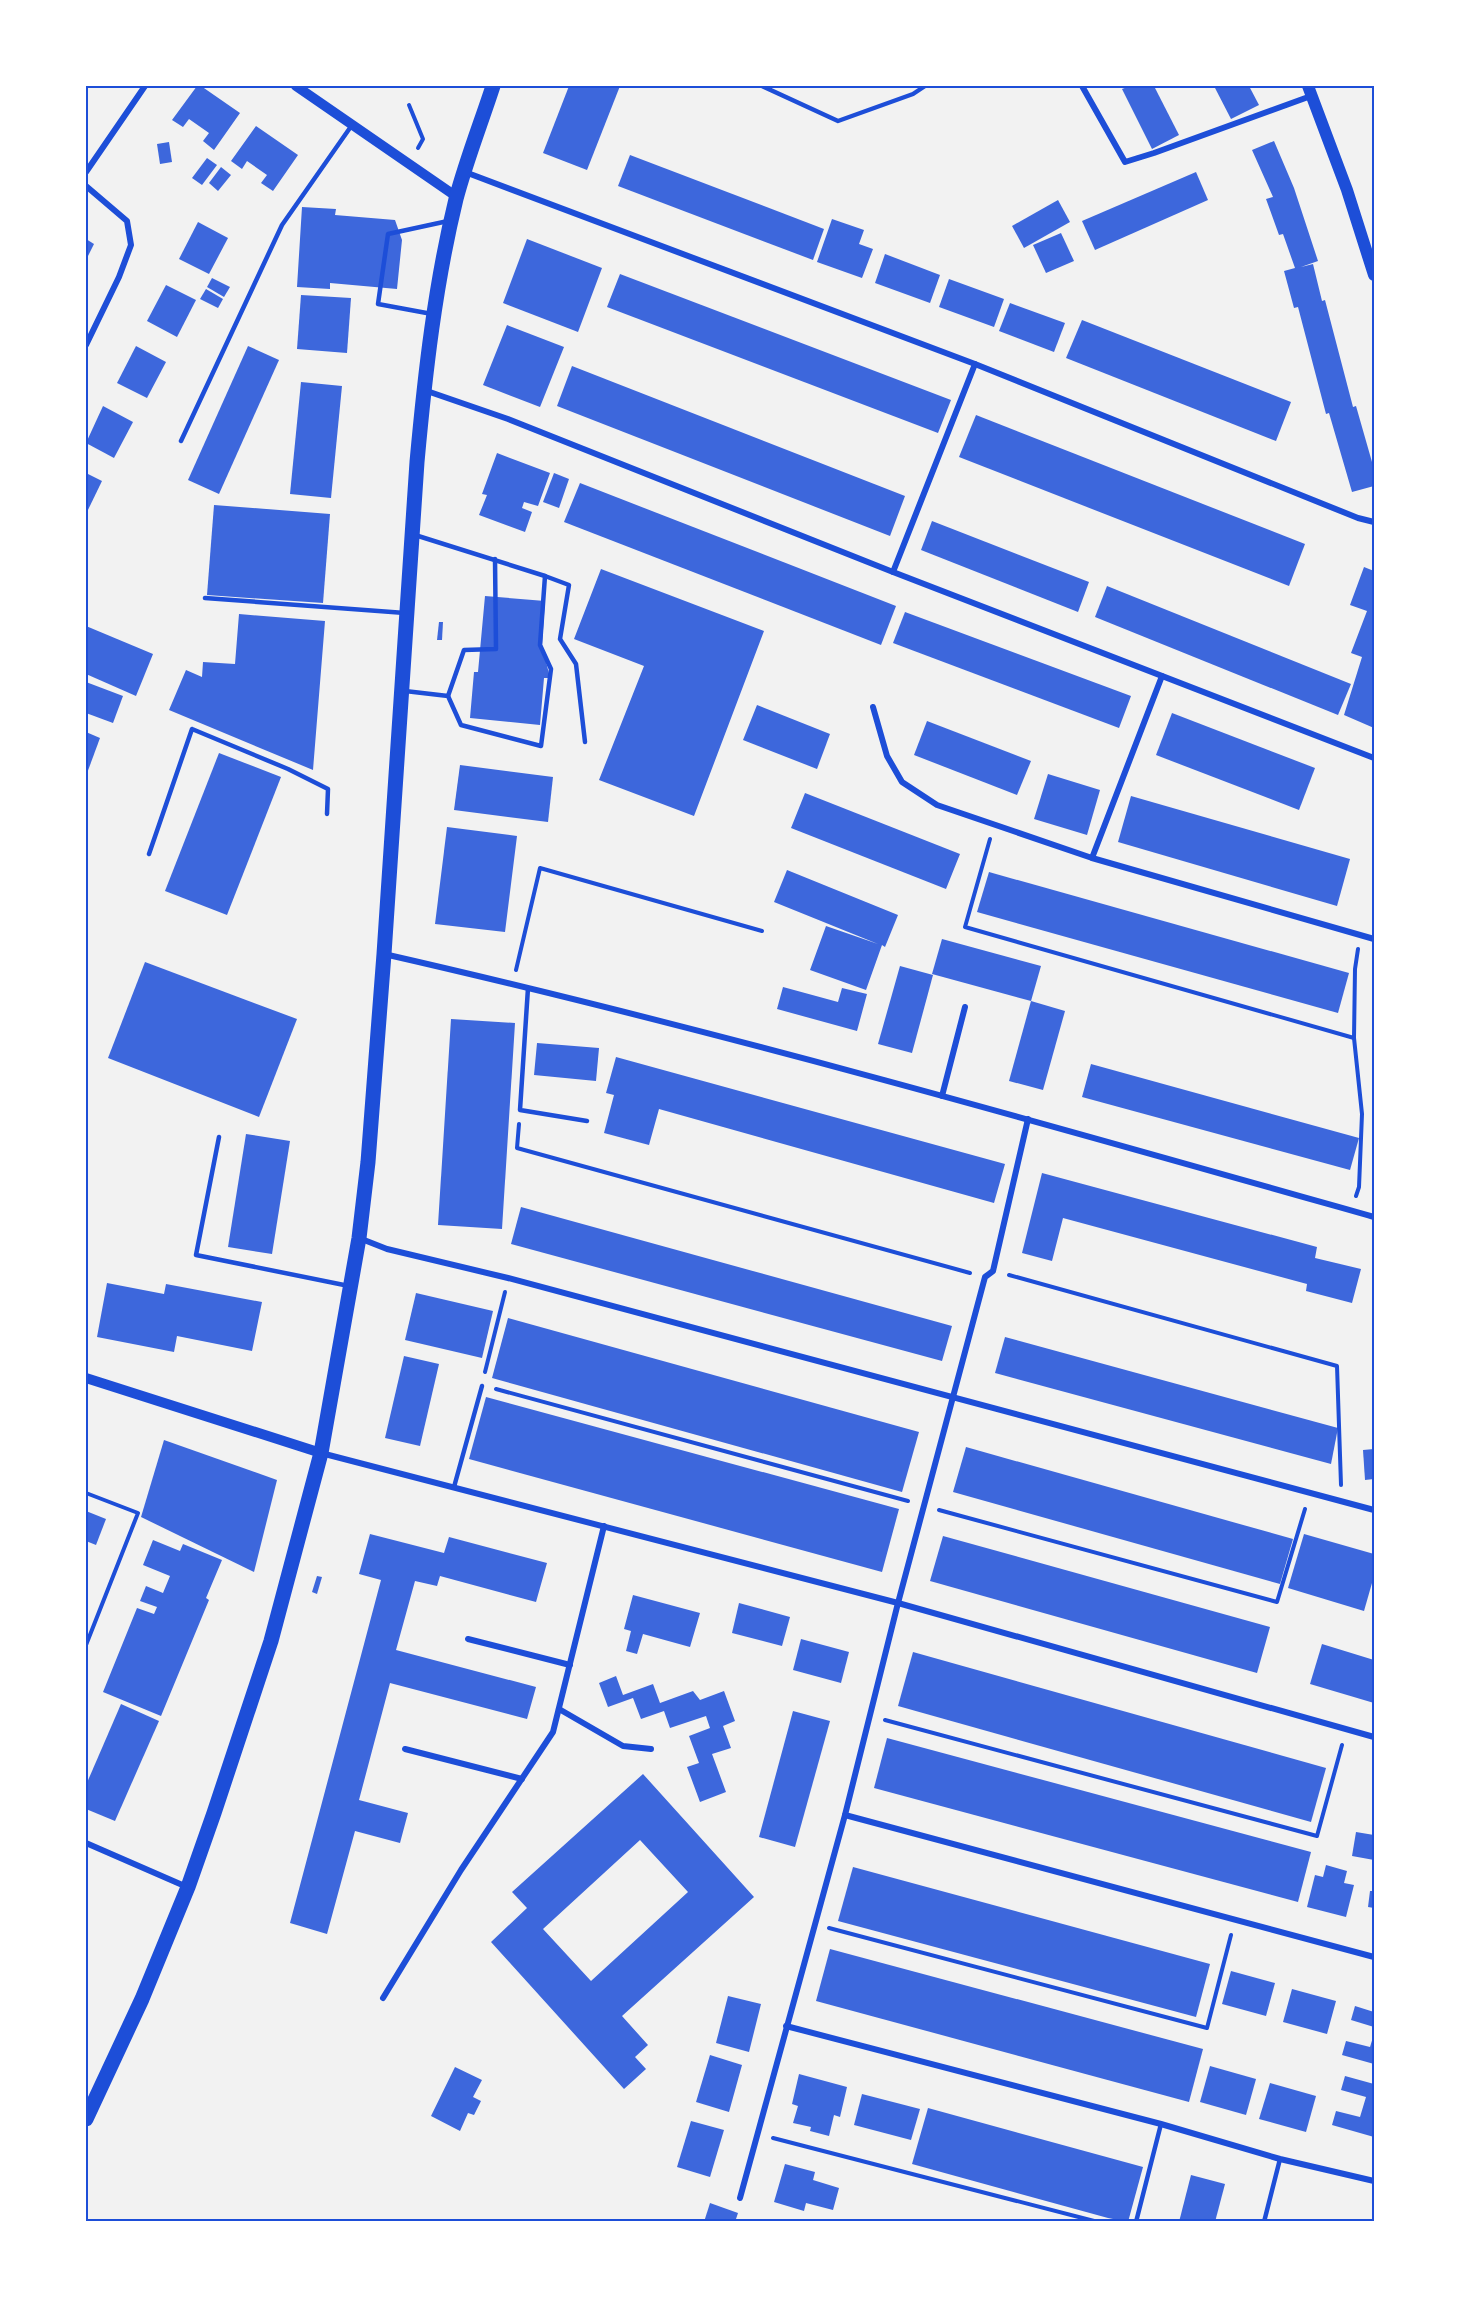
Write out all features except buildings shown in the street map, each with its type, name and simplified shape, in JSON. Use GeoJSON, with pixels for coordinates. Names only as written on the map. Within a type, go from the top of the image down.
{"type":"FeatureCollection","features":[{"type":"Feature","properties":{"kind":"main road"},"geometry":{"type":"LineString","coordinates":[[86,2119],[142,1999],[188,1887],[271,1641],[321,1453],[359,1238],[368,1162],[424,390],[434,315],[457,197],[493,86]]}},
{"type":"Feature","properties":{"kind":"main road"},"geometry":{"type":"LineString","coordinates":[[1310,91],[1347,190],[1374,274]]}},
{"type":"Feature","properties":{"kind":"street"},"geometry":{"type":"LineString","coordinates":[[86,172],[145,86]]}},
{"type":"Feature","properties":{"kind":"street"},"geometry":{"type":"LineString","coordinates":[[296,86],[457,197]]}},
{"type":"Feature","properties":{"kind":"street"},"geometry":{"type":"LineString","coordinates":[[1082,86],[1125,162],[1154,153],[1310,91]]}},
{"type":"Feature","properties":{"kind":"street"},"geometry":{"type":"LineString","coordinates":[[465,172],[975,364],[1358,518],[1374,522]]}},
{"type":"Feature","properties":{"kind":"street"},"geometry":{"type":"LineString","coordinates":[[86,186],[127,221],[131,245],[119,277],[86,345]]}},
{"type":"Feature","properties":{"kind":"street"},"geometry":{"type":"LineString","coordinates":[[893,572],[975,364]]}},
{"type":"Feature","properties":{"kind":"street"},"geometry":{"type":"LineString","coordinates":[[424,390],[520,423],[893,572],[1374,758]]}},
{"type":"Feature","properties":{"kind":"street"},"geometry":{"type":"LineString","coordinates":[[1092,858],[1162,676]]}},
{"type":"Feature","properties":{"kind":"street"},"geometry":{"type":"LineString","coordinates":[[873,706],[887,756],[902,782],[938,805],[1092,858],[1374,939]]}},
{"type":"Feature","properties":{"kind":"street"},"geometry":{"type":"LineString","coordinates":[[384,954],[689,1027],[1028,1119],[1374,1217]]}},
{"type":"Feature","properties":{"kind":"street"},"geometry":{"type":"LineString","coordinates":[[942,1096],[965,1006]]}},
{"type":"Feature","properties":{"kind":"street"},"geometry":{"type":"LineString","coordinates":[[740,2198],[844,1815],[952,1396],[985,1277],[993,1271],[1028,1119]]}},
{"type":"Feature","properties":{"kind":"street"},"geometry":{"type":"LineString","coordinates":[[359,1238],[387,1249],[508,1278],[1374,1510]]}},
{"type":"Feature","properties":{"kind":"street"},"geometry":{"type":"LineString","coordinates":[[86,1379],[321,1453],[898,1604],[1374,1737]]}},
{"type":"Feature","properties":{"kind":"street"},"geometry":{"type":"LineString","coordinates":[[383,1998],[461,1870],[553,1732],[604,1526]]}},
{"type":"Feature","properties":{"kind":"street"},"geometry":{"type":"LineString","coordinates":[[468,1639],[570,1665]]}},
{"type":"Feature","properties":{"kind":"street"},"geometry":{"type":"LineString","coordinates":[[559,1709],[622,1746],[651,1749]]}},
{"type":"Feature","properties":{"kind":"street"},"geometry":{"type":"LineString","coordinates":[[405,1749],[522,1779]]}},
{"type":"Feature","properties":{"kind":"street"},"geometry":{"type":"LineString","coordinates":[[844,1815],[1374,1957]]}},
{"type":"Feature","properties":{"kind":"street"},"geometry":{"type":"LineString","coordinates":[[86,1843],[188,1887]]}},
{"type":"Feature","properties":{"kind":"street"},"geometry":{"type":"LineString","coordinates":[[786,2026],[1161,2124],[1280,2159],[1374,2181]]}},
{"type":"Feature","properties":{"kind":"lane"},"geometry":{"type":"LineString","coordinates":[[762,86],[838,121],[913,94],[925,86]]}},
{"type":"Feature","properties":{"kind":"lane"},"geometry":{"type":"LineString","coordinates":[[181,441],[282,225],[352,124]]}},
{"type":"Feature","properties":{"kind":"lane"},"geometry":{"type":"LineString","coordinates":[[434,315],[378,304],[388,234],[452,220]]}},
{"type":"Feature","properties":{"kind":"lane"},"geometry":{"type":"LineString","coordinates":[[412,534],[495,559],[569,585],[560,639],[576,664],[585,742]]}},
{"type":"Feature","properties":{"kind":"lane"},"geometry":{"type":"LineString","coordinates":[[495,559],[496,649],[464,650],[448,696],[460,725],[541,746],[551,669],[540,645],[545,576]]}},
{"type":"Feature","properties":{"kind":"lane"},"geometry":{"type":"LineString","coordinates":[[205,598],[407,613]]}},
{"type":"Feature","properties":{"kind":"lane"},"geometry":{"type":"LineString","coordinates":[[401,691],[448,696]]}},
{"type":"Feature","properties":{"kind":"lane"},"geometry":{"type":"LineString","coordinates":[[149,855],[192,729],[288,769],[328,789],[327,814]]}},
{"type":"Feature","properties":{"kind":"lane"},"geometry":{"type":"LineString","coordinates":[[528,988],[520,1110],[587,1121]]}},
{"type":"Feature","properties":{"kind":"lane"},"geometry":{"type":"LineString","coordinates":[[219,1137],[196,1255],[351,1286]]}},
{"type":"Feature","properties":{"kind":"lane"},"geometry":{"type":"LineString","coordinates":[[454,1487],[482,1386]]}},
{"type":"Feature","properties":{"kind":"lane"},"geometry":{"type":"LineString","coordinates":[[1136,2222],[1161,2124]]}},
{"type":"Feature","properties":{"kind":"lane"},"geometry":{"type":"LineString","coordinates":[[1264,2222],[1280,2159]]}},
{"type":"Feature","properties":{"kind":"path"},"geometry":{"type":"LineString","coordinates":[[409,105],[423,139],[409,165]]}},
{"type":"Feature","properties":{"kind":"path"},"geometry":{"type":"LineString","coordinates":[[994,824],[965,927],[1354,1038]]}},
{"type":"Feature","properties":{"kind":"path"},"geometry":{"type":"LineString","coordinates":[[512,984],[540,868],[762,930]]}},
{"type":"Feature","properties":{"kind":"path"},"geometry":{"type":"LineString","coordinates":[[1352,1211],[1359,1187],[1362,1114],[1354,1038],[1355,969],[1360,935]]}},
{"type":"Feature","properties":{"kind":"path"},"geometry":{"type":"LineString","coordinates":[[520,1110],[517,1148],[985,1277]]}},
{"type":"Feature","properties":{"kind":"path"},"geometry":{"type":"LineString","coordinates":[[993,1271],[1337,1366],[1342,1501]]}},
{"type":"Feature","properties":{"kind":"path"},"geometry":{"type":"LineString","coordinates":[[508,1278],[482,1386],[1277,1602],[1309,1494]]}},
{"type":"Feature","properties":{"kind":"path"},"geometry":{"type":"LineString","coordinates":[[86,1492],[138,1513],[86,1645]]}},
{"type":"Feature","properties":{"kind":"path"},"geometry":{"type":"LineString","coordinates":[[870,1716],[1317,1836],[1346,1729]]}},
{"type":"Feature","properties":{"kind":"path"},"geometry":{"type":"LineString","coordinates":[[814,1923],[1207,2028],[1235,1919]]}},
{"type":"Feature","properties":{"kind":"path"},"geometry":{"type":"LineString","coordinates":[[757,2134],[1098,2222]]}}]}
